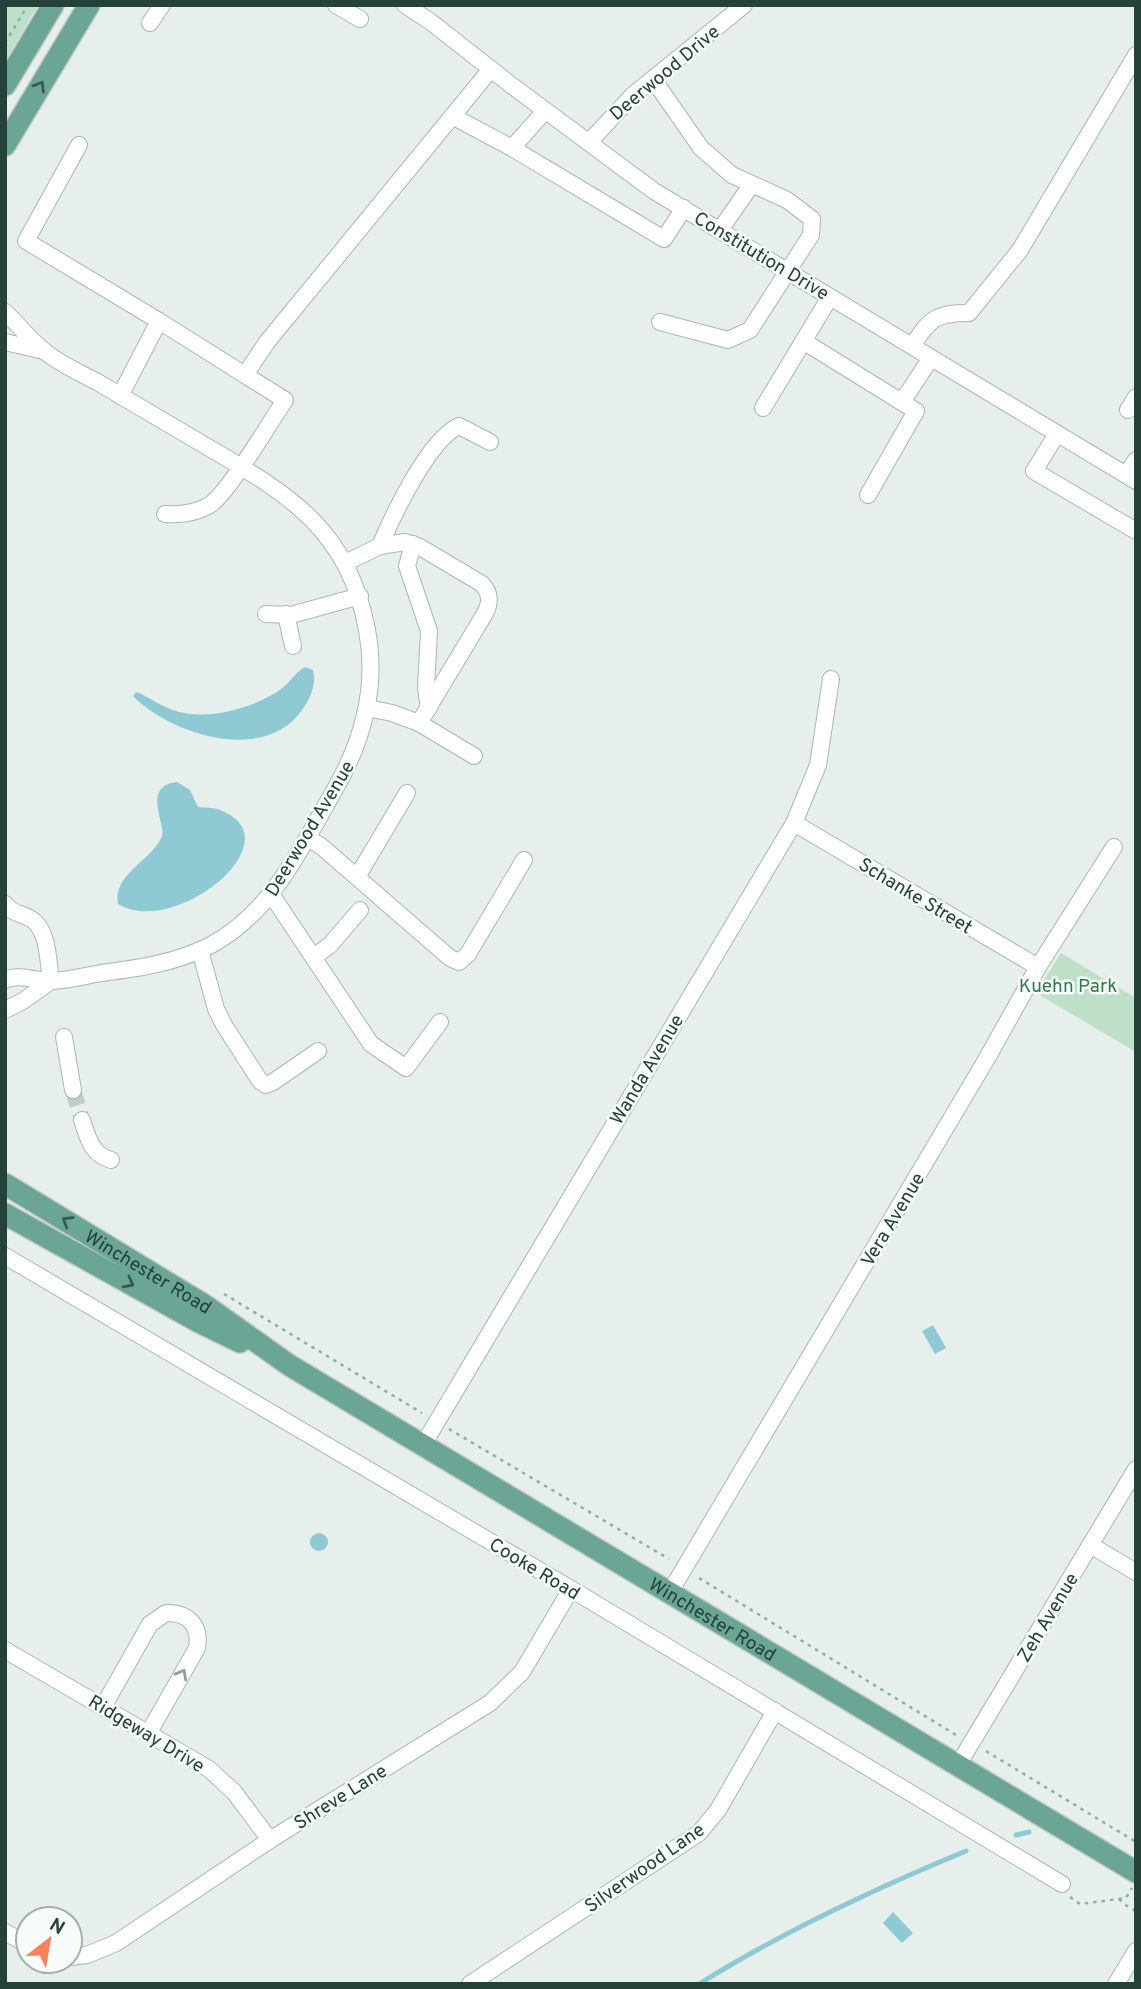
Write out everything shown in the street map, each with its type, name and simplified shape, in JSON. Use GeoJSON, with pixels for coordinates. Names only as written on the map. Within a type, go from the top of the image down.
{"type":"FeatureCollection","features":[{"type":"Feature","properties":{"kind":"main road"},"geometry":{"type":"LineString","coordinates":[[5,85],[53,5]]}},
{"type":"Feature","properties":{"kind":"main road"},"geometry":{"type":"LineString","coordinates":[[5,145],[89,5]]}},
{"type":"Feature","properties":{"kind":"main road","name":"Winchester Road"},"geometry":{"type":"LineString","coordinates":[[5,1184],[206,1306],[289,1365],[1136,1872]]}},
{"type":"Feature","properties":{"kind":"main road","name":"Winchester Road"},"geometry":{"type":"LineString","coordinates":[[5,1214],[199,1322],[289,1365]]}},
{"type":"Feature","properties":{"kind":"street"},"geometry":{"type":"LineString","coordinates":[[150,23],[162,5]]}},
{"type":"Feature","properties":{"kind":"street"},"geometry":{"type":"LineString","coordinates":[[336,5],[360,19]]}},
{"type":"Feature","properties":{"kind":"street","name":"Constitution Drive"},"geometry":{"type":"LineString","coordinates":[[405,5],[654,191],[1131,478]]}},
{"type":"Feature","properties":{"kind":"street","name":"Deerwood Drive"},"geometry":{"type":"LineString","coordinates":[[589,142],[611,116],[744,5]]}},
{"type":"Feature","properties":{"kind":"street"},"geometry":{"type":"LineString","coordinates":[[912,346],[925,326],[935,317],[948,313],[969,313],[1020,250],[1136,55]]}},
{"type":"Feature","properties":{"kind":"street"},"geometry":{"type":"LineString","coordinates":[[245,375],[267,342],[491,69]]}},
{"type":"Feature","properties":{"kind":"street"},"geometry":{"type":"LineString","coordinates":[[653,79],[701,148],[732,176],[787,200],[812,219],[811,235],[750,330],[728,341],[660,322]]}},
{"type":"Feature","properties":{"kind":"street"},"geometry":{"type":"LineString","coordinates":[[512,148],[545,111]]}},
{"type":"Feature","properties":{"kind":"street"},"geometry":{"type":"LineString","coordinates":[[452,116],[512,148],[664,239],[684,208]]}},
{"type":"Feature","properties":{"kind":"street"},"geometry":{"type":"LineString","coordinates":[[79,145],[26,241],[285,400],[224,491],[206,507],[178,515],[165,514]]}},
{"type":"Feature","properties":{"kind":"street"},"geometry":{"type":"LineString","coordinates":[[720,230],[752,184]]}},
{"type":"Feature","properties":{"kind":"street"},"geometry":{"type":"LineString","coordinates":[[763,408],[830,297]]}},
{"type":"Feature","properties":{"kind":"street","name":"Deerwood Avenue"},"geometry":{"type":"LineString","coordinates":[[5,312],[44,351],[240,466],[309,515],[345,563],[360,596],[370,645],[371,678],[361,737],[349,765],[308,838],[271,894],[238,927],[201,950],[163,964],[51,981],[12,976],[5,979]]}},
{"type":"Feature","properties":{"kind":"street"},"geometry":{"type":"LineString","coordinates":[[120,396],[159,321]]}},
{"type":"Feature","properties":{"kind":"street"},"geometry":{"type":"LineString","coordinates":[[803,341],[916,411],[868,495]]}},
{"type":"Feature","properties":{"kind":"street","name":"Deerwood Avenue"},"geometry":{"type":"LineString","coordinates":[[5,342],[44,351]]}},
{"type":"Feature","properties":{"kind":"street"},"geometry":{"type":"LineString","coordinates":[[902,402],[931,358]]}},
{"type":"Feature","properties":{"kind":"street"},"geometry":{"type":"LineString","coordinates":[[380,546],[387,527],[430,452],[444,435],[459,426],[490,442]]}},
{"type":"Feature","properties":{"kind":"street"},"geometry":{"type":"LineString","coordinates":[[1057,434],[1034,471],[1136,531]]}},
{"type":"Feature","properties":{"kind":"street"},"geometry":{"type":"LineString","coordinates":[[1131,478],[1136,460]]}},
{"type":"Feature","properties":{"kind":"street"},"geometry":{"type":"LineString","coordinates":[[345,563],[380,546],[397,542],[413,544],[482,584],[488,591],[490,599],[484,615],[419,723]]}},
{"type":"Feature","properties":{"kind":"street"},"geometry":{"type":"LineString","coordinates":[[413,544],[407,566],[429,631],[426,688],[429,708]]}},
{"type":"Feature","properties":{"kind":"street"},"geometry":{"type":"LineString","coordinates":[[266,614],[286,614],[360,596]]}},
{"type":"Feature","properties":{"kind":"street"},"geometry":{"type":"LineString","coordinates":[[286,614],[293,646]]}},
{"type":"Feature","properties":{"kind":"street","name":"Wanda Avenue"},"geometry":{"type":"LineString","coordinates":[[423,1445],[794,823],[818,765],[831,679]]}},
{"type":"Feature","properties":{"kind":"street"},"geometry":{"type":"LineString","coordinates":[[368,708],[419,723],[474,756]]}},
{"type":"Feature","properties":{"kind":"street"},"geometry":{"type":"LineString","coordinates":[[357,877],[407,793]]}},
{"type":"Feature","properties":{"kind":"street","name":"Schanke Street"},"geometry":{"type":"LineString","coordinates":[[794,823],[1038,967]]}},
{"type":"Feature","properties":{"kind":"street"},"geometry":{"type":"LineString","coordinates":[[308,838],[322,847],[450,958],[460,962],[468,954],[524,860]]}},
{"type":"Feature","properties":{"kind":"street","name":"Vera Avenue"},"geometry":{"type":"LineString","coordinates":[[670,1592],[986,1060],[1038,967],[1114,847]]}},
{"type":"Feature","properties":{"kind":"street"},"geometry":{"type":"LineString","coordinates":[[271,894],[371,1044],[405,1068],[440,1022]]}},
{"type":"Feature","properties":{"kind":"street"},"geometry":{"type":"LineString","coordinates":[[7,909],[34,921],[42,933],[51,981]]}},
{"type":"Feature","properties":{"kind":"street"},"geometry":{"type":"LineString","coordinates":[[314,957],[330,945],[360,910]]}},
{"type":"Feature","properties":{"kind":"street"},"geometry":{"type":"LineString","coordinates":[[201,950],[216,1009],[260,1081],[266,1085],[273,1082],[318,1051]]}},
{"type":"Feature","properties":{"kind":"street","name":"Deerwood Avenue"},"geometry":{"type":"LineString","coordinates":[[5,1010],[51,981]]}},
{"type":"Feature","properties":{"kind":"street"},"geometry":{"type":"LineString","coordinates":[[64,1037],[73,1090]]}},
{"type":"Feature","properties":{"kind":"street"},"geometry":{"type":"LineString","coordinates":[[82,1120],[90,1144],[96,1152],[111,1160]]}},
{"type":"Feature","properties":{"kind":"street","name":"Cooke Road"},"geometry":{"type":"LineString","coordinates":[[5,1256],[571,1589],[1062,1884]]}},
{"type":"Feature","properties":{"kind":"street","name":"Zeh Avenue"},"geometry":{"type":"LineString","coordinates":[[958,1765],[1136,1469]]}},
{"type":"Feature","properties":{"kind":"street"},"geometry":{"type":"LineString","coordinates":[[1090,1545],[1136,1572]]}},
{"type":"Feature","properties":{"kind":"street","name":"Shreve Lane"},"geometry":{"type":"LineString","coordinates":[[84,1955],[116,1943],[270,1840],[502,1694],[530,1659],[571,1589]]}},
{"type":"Feature","properties":{"kind":"street"},"geometry":{"type":"LineString","coordinates":[[103,1707],[150,1624],[166,1613],[183,1615],[196,1627],[199,1638],[197,1648],[148,1734]]}},
{"type":"Feature","properties":{"kind":"street","name":"Ridgeway Drive"},"geometry":{"type":"LineString","coordinates":[[5,1650],[220,1778],[234,1792],[270,1840]]}},
{"type":"Feature","properties":{"kind":"street","name":"Silverwood Lane"},"geometry":{"type":"LineString","coordinates":[[471,1984],[699,1833],[718,1811],[775,1711]]}},
{"type":"Feature","properties":{"kind":"street"},"geometry":{"type":"LineString","coordinates":[[1116,1984],[1136,1951]]}},
{"type":"Feature","properties":{"kind":"path"},"geometry":{"type":"LineString","coordinates":[[5,43],[27,5]]}},
{"type":"Feature","properties":{"kind":"path"},"geometry":{"type":"LineString","coordinates":[[215,1289],[1136,1842]]}},
{"type":"Feature","properties":{"kind":"path"},"geometry":{"type":"LineString","coordinates":[[1062,1884],[1065,1894],[1080,1904],[1126,1898],[1136,1882]]}},
{"type":"Feature","properties":{"kind":"path"},"geometry":{"type":"LineString","coordinates":[[1118,1898],[1136,1911]]}},
{"type":"Feature","properties":{"kind":"green space"},"geometry":{"type":"Polygon","coordinates":[[[5,5],[38,5],[5,61],[5,5]]]}},
{"type":"Feature","properties":{"kind":"green space","name":"Kuehn Park"},"geometry":{"type":"Polygon","coordinates":[[[1061,953],[1136,998],[1136,1052],[1036,993],[1061,953]]]}},
{"type":"Feature","properties":{"kind":"water"},"geometry":{"type":"Polygon","coordinates":[[[305,667],[313,670],[314,675],[312,691],[302,710],[286,727],[265,736],[242,740],[193,732],[150,710],[133,696],[136,692],[186,713],[214,714],[244,707],[270,696],[305,667]]]}},
{"type":"Feature","properties":{"kind":"water"},"geometry":{"type":"Polygon","coordinates":[[[177,782],[190,790],[198,807],[220,810],[240,824],[245,842],[237,862],[220,881],[196,897],[169,908],[142,911],[118,904],[121,884],[158,844],[162,836],[157,797],[160,790],[177,782]]]}},
{"type":"Feature","properties":{"kind":"water"},"geometry":{"type":"Polygon","coordinates":[[[933,1325],[946,1348],[935,1354],[922,1331],[933,1325]]]}},
{"type":"Feature","properties":{"kind":"water"},"geometry":{"type":"Polygon","coordinates":[[[319,1533],[325,1536],[328,1542],[325,1548],[319,1551],[313,1548],[310,1542],[313,1536],[319,1533]]]}},
{"type":"Feature","properties":{"kind":"water"},"geometry":{"type":"Polygon","coordinates":[[[893,1912],[913,1933],[902,1943],[883,1923],[893,1912]]]}},
{"type":"Feature","properties":{"kind":"waterway"},"geometry":{"type":"LineString","coordinates":[[1016,1835],[1029,1832]]}},
{"type":"Feature","properties":{"kind":"waterway"},"geometry":{"type":"LineString","coordinates":[[699,1984],[830,1912],[966,1851]]}},
{"type":"Feature","properties":{"kind":"tunnel"},"geometry":{"type":"LineString","coordinates":[[73,1090],[82,1120]]}}]}
